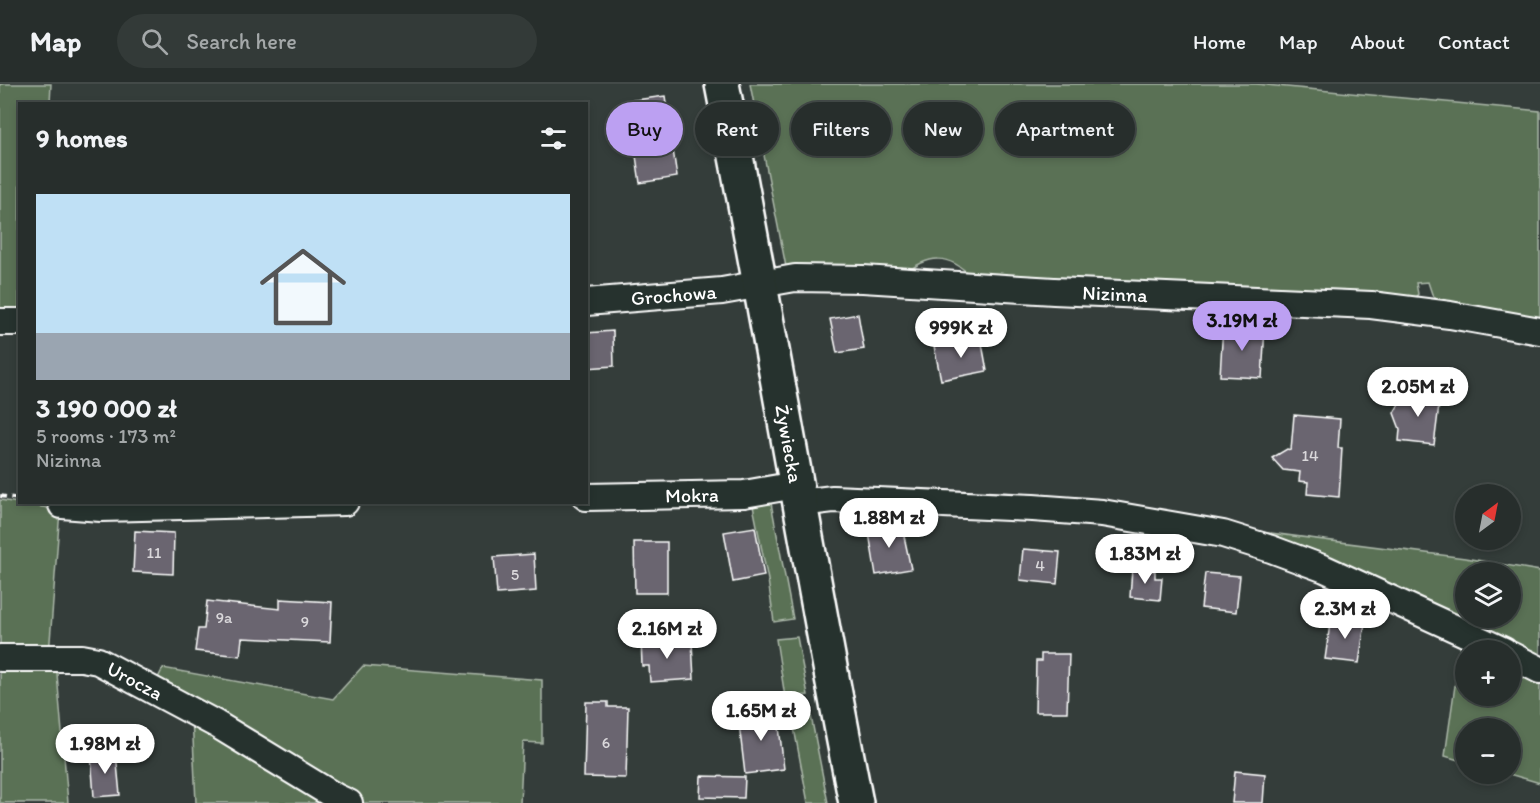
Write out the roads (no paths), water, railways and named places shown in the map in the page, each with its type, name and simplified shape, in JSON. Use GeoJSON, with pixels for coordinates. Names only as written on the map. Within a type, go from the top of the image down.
{"type":"FeatureCollection","features":[{"type":"Feature","properties":{"kind":"main road","name":"Żywiecka"},"geometry":{"type":"LineString","coordinates":[[722,84],[856,803]]}},
{"type":"Feature","properties":{"kind":"street","name":"Nizinna"},"geometry":{"type":"LineString","coordinates":[[761,284],[795,279],[863,279],[1054,291],[1371,305],[1450,315],[1540,332]]}},
{"type":"Feature","properties":{"kind":"street","name":"Grochowa"},"geometry":{"type":"LineString","coordinates":[[588,302],[722,291],[761,284]]}},
{"type":"Feature","properties":{"kind":"street"},"geometry":{"type":"LineString","coordinates":[[0,322],[18,322]]}},
{"type":"Feature","properties":{"kind":"street","name":"Mokra"},"geometry":{"type":"LineString","coordinates":[[588,498],[798,494],[833,499],[1101,513],[1223,534],[1270,549],[1325,569],[1480,640]]}},
{"type":"Feature","properties":{"kind":"street"},"geometry":{"type":"LineString","coordinates":[[62,505],[101,508],[264,504]]}},
{"type":"Feature","properties":{"kind":"street","name":"Urocza"},"geometry":{"type":"LineString","coordinates":[[0,658],[82,658],[98,661],[216,724],[349,803]]}},
{"type":"Feature","properties":{"kind":"street"},"geometry":{"type":"LineString","coordinates":[[1521,660],[1540,670]]}}]}
